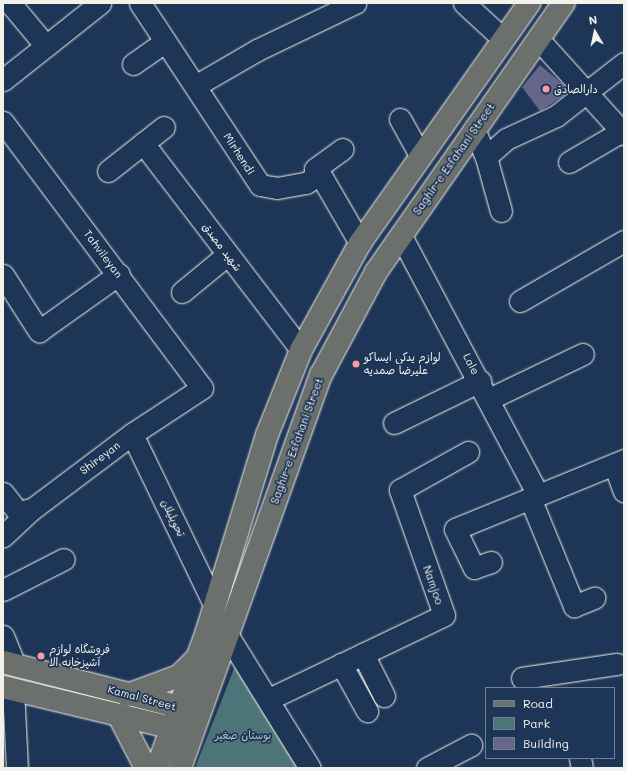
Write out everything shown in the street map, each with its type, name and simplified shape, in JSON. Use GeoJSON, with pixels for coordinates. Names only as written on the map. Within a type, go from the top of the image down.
{"type":"FeatureCollection","features":[{"type":"Feature","properties":{"kind":"main road"},"geometry":{"type":"LineString","coordinates":[[157,768],[197,658],[213,602],[267,435],[301,350],[360,243],[502,38],[529,3]]}},
{"type":"Feature","properties":{"kind":"main road","name":"Saghir-e Esfahani Street"},"geometry":{"type":"LineString","coordinates":[[180,768],[197,727],[321,375],[376,272],[474,129],[564,3]]}},
{"type":"Feature","properties":{"kind":"main road"},"geometry":{"type":"LineString","coordinates":[[502,38],[524,59]]}},
{"type":"Feature","properties":{"kind":"main road"},"geometry":{"type":"LineString","coordinates":[[127,695],[179,676],[197,658]]}},
{"type":"Feature","properties":{"kind":"main road","name":"Kamal Street"},"geometry":{"type":"LineString","coordinates":[[9,663],[127,695],[180,707],[197,727]]}},
{"type":"Feature","properties":{"kind":"main road","name":"Kamal Street"},"geometry":{"type":"LineString","coordinates":[[8,688],[172,728],[197,727]]}},
{"type":"Feature","properties":{"kind":"main road"},"geometry":{"type":"LineString","coordinates":[[119,716],[146,768]]}},
{"type":"Feature","properties":{"kind":"street"},"geometry":{"type":"LineString","coordinates":[[10,3],[46,46]]}},
{"type":"Feature","properties":{"kind":"street"},"geometry":{"type":"LineString","coordinates":[[3,80],[100,3]]}},
{"type":"Feature","properties":{"kind":"street","name":"Mirhendi"},"geometry":{"type":"LineString","coordinates":[[140,3],[260,185],[277,188],[306,183],[320,174]]}},
{"type":"Feature","properties":{"kind":"street"},"geometry":{"type":"LineString","coordinates":[[195,86],[263,46],[355,3]]}},
{"type":"Feature","properties":{"kind":"street"},"geometry":{"type":"LineString","coordinates":[[464,3],[502,38]]}},
{"type":"Feature","properties":{"kind":"street"},"geometry":{"type":"LineString","coordinates":[[539,40],[587,91],[623,133],[569,162]]}},
{"type":"Feature","properties":{"kind":"street"},"geometry":{"type":"LineString","coordinates":[[133,64],[166,42]]}},
{"type":"Feature","properties":{"kind":"street"},"geometry":{"type":"LineString","coordinates":[[486,157],[506,139],[556,116],[624,63]]}},
{"type":"Feature","properties":{"kind":"street"},"geometry":{"type":"LineString","coordinates":[[400,119],[420,155]]}},
{"type":"Feature","properties":{"kind":"street","name":"Tahvileyan"},"geometry":{"type":"LineString","coordinates":[[3,122],[202,388]]}},
{"type":"Feature","properties":{"kind":"street"},"geometry":{"type":"LineString","coordinates":[[108,171],[164,127]]}},
{"type":"Feature","properties":{"kind":"street"},"geometry":{"type":"LineString","coordinates":[[474,129],[486,157],[501,211]]}},
{"type":"Feature","properties":{"kind":"street","name":"شهید مصدق"},"geometry":{"type":"LineString","coordinates":[[143,143],[301,350]]}},
{"type":"Feature","properties":{"kind":"street"},"geometry":{"type":"LineString","coordinates":[[343,149],[315,169],[320,174],[360,243]]}},
{"type":"Feature","properties":{"kind":"street","name":"Lale"},"geometry":{"type":"LineString","coordinates":[[401,236],[489,399],[534,497],[574,606],[594,598]]}},
{"type":"Feature","properties":{"kind":"street"},"geometry":{"type":"LineString","coordinates":[[520,301],[624,241]]}},
{"type":"Feature","properties":{"kind":"street"},"geometry":{"type":"LineString","coordinates":[[182,292],[227,254]]}},
{"type":"Feature","properties":{"kind":"street"},"geometry":{"type":"LineString","coordinates":[[3,275],[39,331],[118,274]]}},
{"type":"Feature","properties":{"kind":"street"},"geometry":{"type":"LineString","coordinates":[[489,399],[583,354]]}},
{"type":"Feature","properties":{"kind":"street"},"geometry":{"type":"LineString","coordinates":[[394,423],[480,381]]}},
{"type":"Feature","properties":{"kind":"street","name":"Shireyan"},"geometry":{"type":"LineString","coordinates":[[3,536],[32,509],[132,434],[202,388]]}},
{"type":"Feature","properties":{"kind":"street","name":"تحویلیلان"},"geometry":{"type":"LineString","coordinates":[[132,434],[213,602]]}},
{"type":"Feature","properties":{"kind":"street","name":"Namjoo"},"geometry":{"type":"LineString","coordinates":[[269,699],[444,615],[400,490],[468,452]]}},
{"type":"Feature","properties":{"kind":"street"},"geometry":{"type":"LineString","coordinates":[[491,562],[474,568],[455,528],[619,462],[624,491]]}},
{"type":"Feature","properties":{"kind":"street"},"geometry":{"type":"LineString","coordinates":[[3,493],[18,512],[32,509]]}},
{"type":"Feature","properties":{"kind":"street"},"geometry":{"type":"LineString","coordinates":[[3,590],[64,559]]}},
{"type":"Feature","properties":{"kind":"street"},"geometry":{"type":"LineString","coordinates":[[3,636],[9,663]]}},
{"type":"Feature","properties":{"kind":"street"},"geometry":{"type":"LineString","coordinates":[[228,636],[269,699],[310,768]]}},
{"type":"Feature","properties":{"kind":"street"},"geometry":{"type":"LineString","coordinates":[[363,654],[384,696]]}},
{"type":"Feature","properties":{"kind":"street"},"geometry":{"type":"LineString","coordinates":[[341,664],[367,710]]}},
{"type":"Feature","properties":{"kind":"street"},"geometry":{"type":"LineString","coordinates":[[522,678],[566,680],[617,664]]}},
{"type":"Feature","properties":{"kind":"street"},"geometry":{"type":"LineString","coordinates":[[8,688],[17,768]]}},
{"type":"Feature","properties":{"kind":"street"},"geometry":{"type":"LineString","coordinates":[[427,768],[471,745]]}},
{"type":"Feature","properties":{"kind":"green space","name":"بوستان صغیر"},"geometry":{"type":"Polygon","coordinates":[[[237,661],[300,768],[195,768],[237,661]]]}},
{"type":"Feature","properties":{"kind":"building","name":"دارالصادق"},"geometry":{"type":"Polygon","coordinates":[[[540,65],[571,91],[540,111],[522,87],[540,65]]]}},
{"type":"Feature","properties":{"kind":"place","name":"دارالصادق"},"geometry":{"type":"Point","coordinates":[546,89]}},
{"type":"Feature","properties":{"kind":"place","name":"لوازم یدکی ایساکو علیرضا صمدیه"},"geometry":{"type":"Point","coordinates":[356,364]}},
{"type":"Feature","properties":{"kind":"place","name":"فروشگاه لوازم آشپزخانه الا"},"geometry":{"type":"Point","coordinates":[41,656]}}]}
